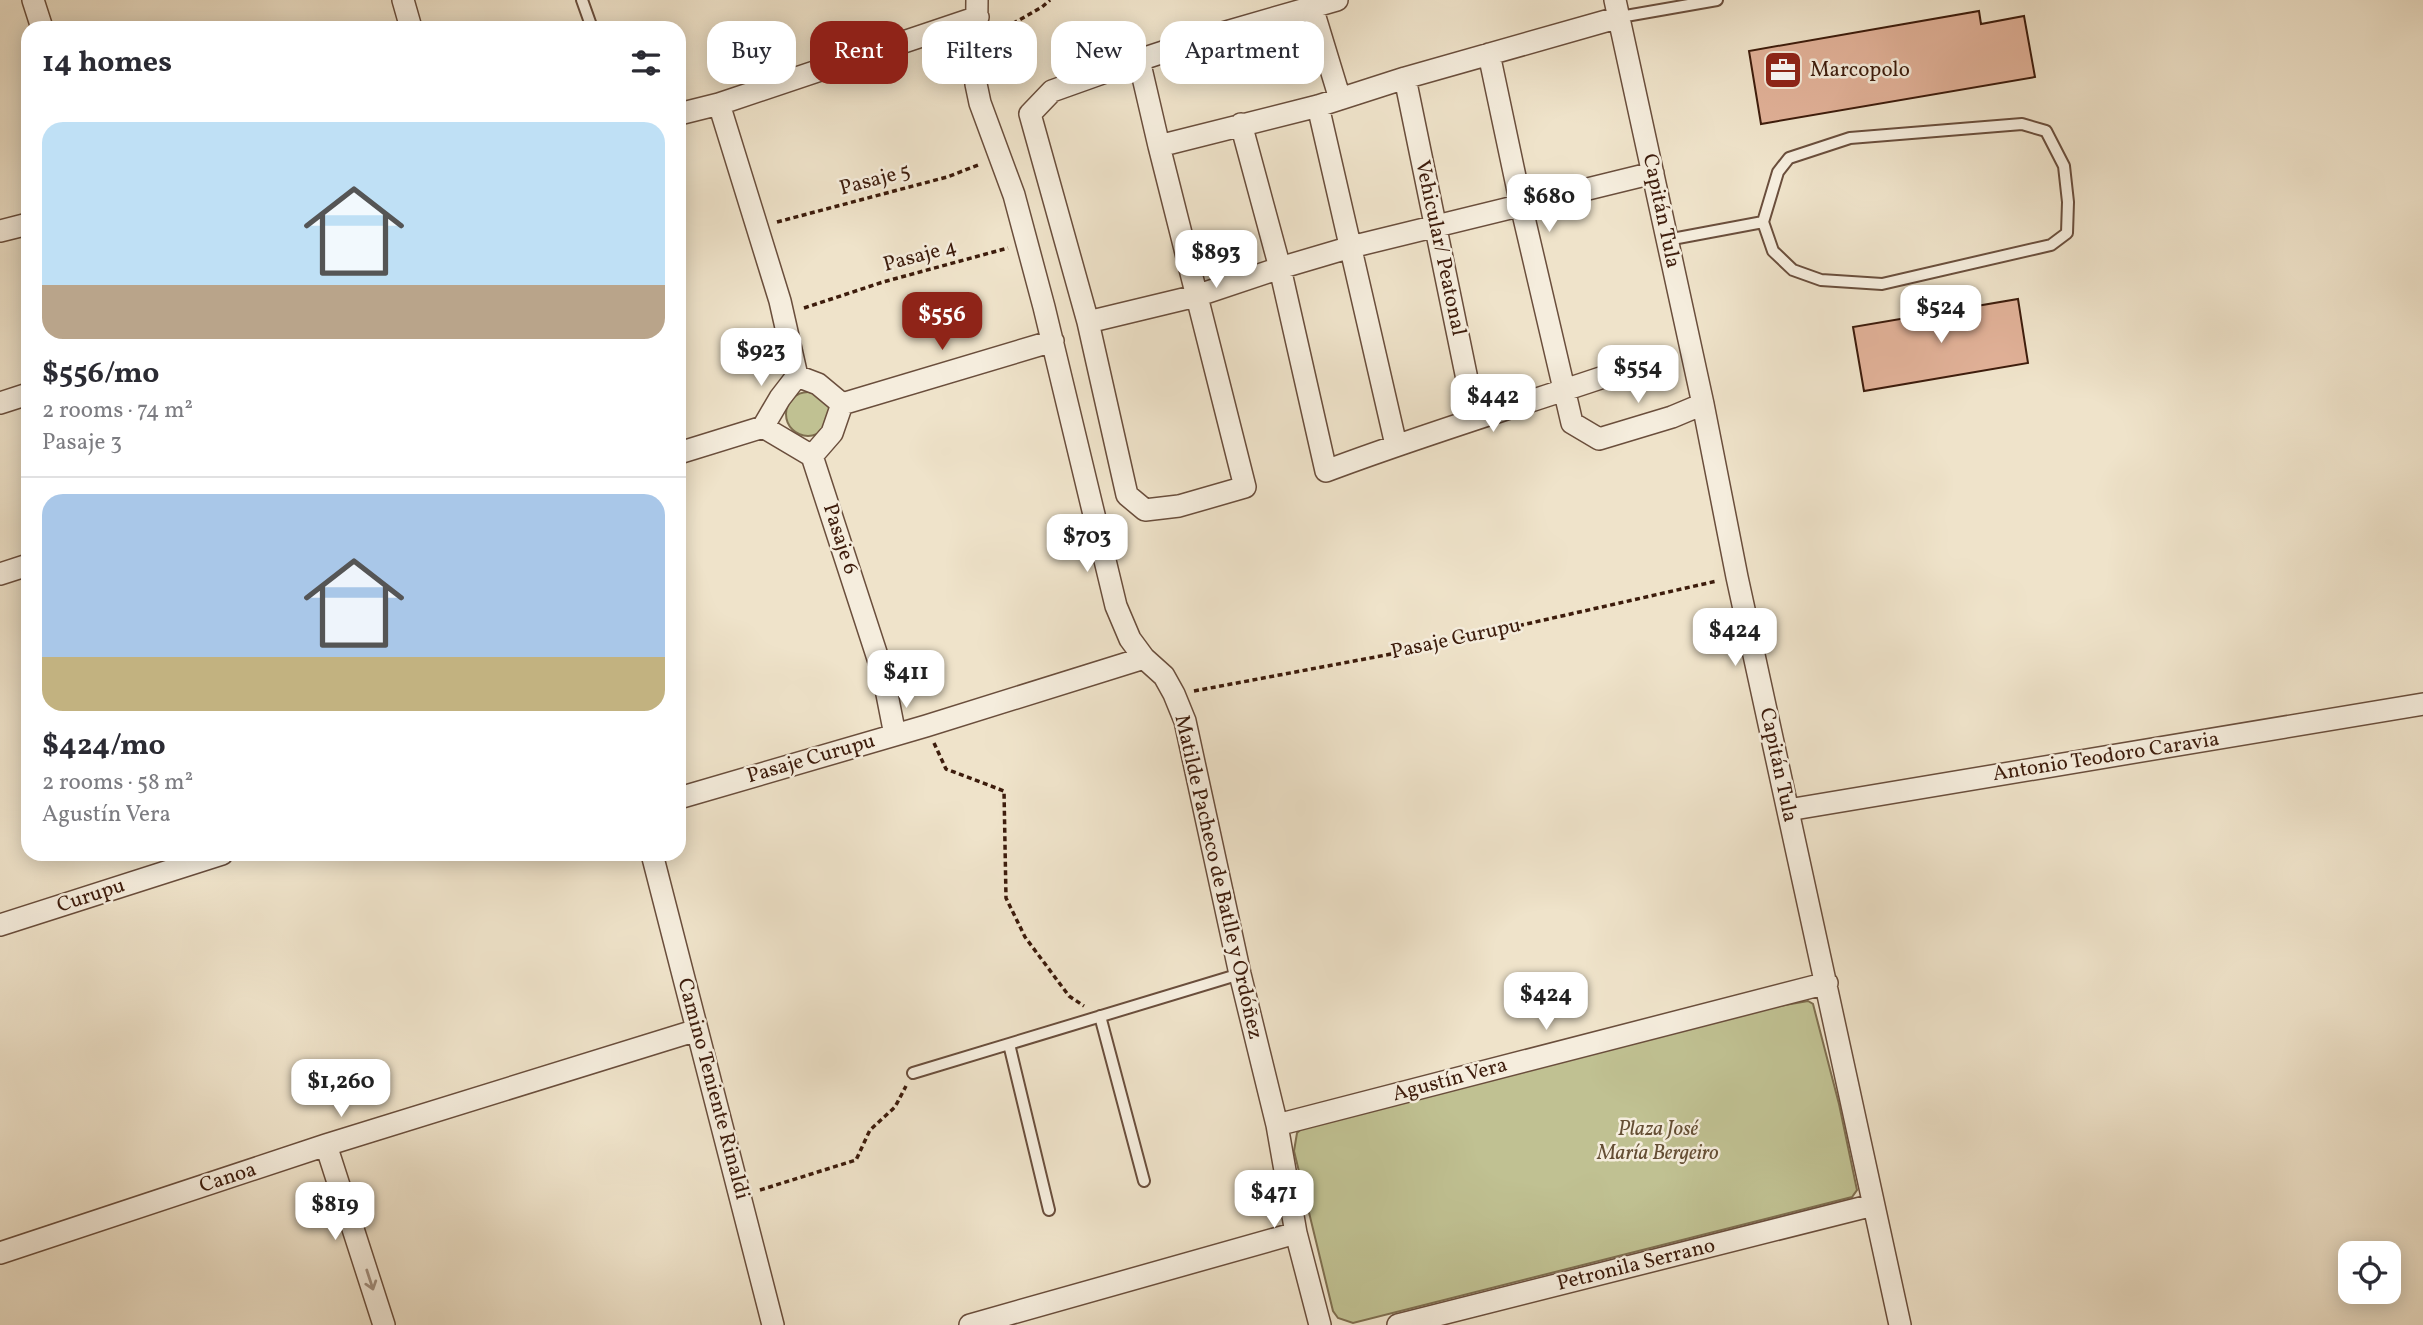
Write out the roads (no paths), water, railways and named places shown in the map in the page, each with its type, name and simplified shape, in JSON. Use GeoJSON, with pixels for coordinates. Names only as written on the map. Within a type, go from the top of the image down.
{"type":"FeatureCollection","features":[{"type":"Feature","properties":{"kind":"street"},"geometry":{"type":"LineString","coordinates":[[33,0],[39,21]]}},
{"type":"Feature","properties":{"kind":"street"},"geometry":{"type":"LineString","coordinates":[[402,0],[409,21]]}},
{"type":"Feature","properties":{"kind":"street"},"geometry":{"type":"LineString","coordinates":[[1146,58],[1337,0]]}},
{"type":"Feature","properties":{"kind":"street"},"geometry":{"type":"LineString","coordinates":[[1312,7],[1340,99]]}},
{"type":"Feature","properties":{"kind":"street"},"geometry":{"type":"LineString","coordinates":[[686,112],[719,104],[977,8]]}},
{"type":"Feature","properties":{"kind":"street","name":"Matilde Pacheco de Batlle y Ordóñez"},"geometry":{"type":"LineString","coordinates":[[977,8],[976,84],[983,114],[1014,195],[1053,341],[1116,606],[1129,639],[1144,658],[1164,676],[1185,721],[1240,974],[1277,1125],[1296,1233],[1320,1325]]}},
{"type":"Feature","properties":{"kind":"street"},"geometry":{"type":"LineString","coordinates":[[1159,146],[1318,106],[1489,54],[1617,9]]}},
{"type":"Feature","properties":{"kind":"street","name":"Capitán Tula"},"geometry":{"type":"LineString","coordinates":[[1617,9],[1900,1325]]}},
{"type":"Feature","properties":{"kind":"street"},"geometry":{"type":"LineString","coordinates":[[1489,54],[1572,423],[1599,439],[1672,417],[1703,404]]}},
{"type":"Feature","properties":{"kind":"street","name":"Vehicular/ Peatonal"},"geometry":{"type":"LineString","coordinates":[[1405,78],[1475,418]]}},
{"type":"Feature","properties":{"kind":"street"},"geometry":{"type":"LineString","coordinates":[[1072,84],[1052,91],[1030,114],[1088,322],[1127,495],[1145,510],[1179,506],[1245,487],[1145,84]]}},
{"type":"Feature","properties":{"kind":"street"},"geometry":{"type":"LineString","coordinates":[[719,104],[782,315],[797,376]]}},
{"type":"Feature","properties":{"kind":"street"},"geometry":{"type":"LineString","coordinates":[[1318,106],[1396,445]]}},
{"type":"Feature","properties":{"kind":"street"},"geometry":{"type":"LineString","coordinates":[[1241,124],[1280,268],[1326,471],[1475,418],[1648,362]]}},
{"type":"Feature","properties":{"kind":"street"},"geometry":{"type":"LineString","coordinates":[[1088,322],[1196,296],[1351,247],[1653,173]]}},
{"type":"Feature","properties":{"kind":"street"},"geometry":{"type":"LineString","coordinates":[[0,231],[21,226]]}},
{"type":"Feature","properties":{"kind":"street"},"geometry":{"type":"LineString","coordinates":[[842,404],[1053,341]]}},
{"type":"Feature","properties":{"kind":"street"},"geometry":{"type":"LineString","coordinates":[[797,376],[818,384],[842,404]]}},
{"type":"Feature","properties":{"kind":"street"},"geometry":{"type":"LineString","coordinates":[[686,451],[763,428],[797,376]]}},
{"type":"Feature","properties":{"kind":"street"},"geometry":{"type":"LineString","coordinates":[[0,403],[21,396]]}},
{"type":"Feature","properties":{"kind":"street"},"geometry":{"type":"LineString","coordinates":[[763,428],[812,456],[832,433],[842,404]]}},
{"type":"Feature","properties":{"kind":"street","name":"Pasaje 6"},"geometry":{"type":"LineString","coordinates":[[812,456],[883,674],[895,735]]}},
{"type":"Feature","properties":{"kind":"street"},"geometry":{"type":"LineString","coordinates":[[0,574],[21,567]]}},
{"type":"Feature","properties":{"kind":"street","name":"Pasaje Curupu"},"geometry":{"type":"LineString","coordinates":[[686,796],[926,726],[1144,658]]}},
{"type":"Feature","properties":{"kind":"street","name":"Antonio Teodoro Caravia"},"geometry":{"type":"LineString","coordinates":[[1788,810],[2423,704]]}},
{"type":"Feature","properties":{"kind":"street","name":"Curupu"},"geometry":{"type":"LineString","coordinates":[[0,925],[200,861]]}},
{"type":"Feature","properties":{"kind":"street","name":"Camino Teniente Rinaldi"},"geometry":{"type":"LineString","coordinates":[[654,861],[773,1325]]}},
{"type":"Feature","properties":{"kind":"street","name":"Agustín Vera"},"geometry":{"type":"LineString","coordinates":[[1277,1125],[1827,983]]}},
{"type":"Feature","properties":{"kind":"street","name":"Canoa"},"geometry":{"type":"LineString","coordinates":[[0,1253],[326,1145],[697,1030]]}},
{"type":"Feature","properties":{"kind":"street"},"geometry":{"type":"LineString","coordinates":[[326,1145],[384,1325]]}},
{"type":"Feature","properties":{"kind":"street","name":"Petronila Serrano"},"geometry":{"type":"LineString","coordinates":[[1398,1325],[1873,1206]]}},
{"type":"Feature","properties":{"kind":"street"},"geometry":{"type":"LineString","coordinates":[[970,1325],[1296,1233]]}},
{"type":"Feature","properties":{"kind":"lane"},"geometry":{"type":"LineString","coordinates":[[582,0],[590,21]]}},
{"type":"Feature","properties":{"kind":"lane"},"geometry":{"type":"LineString","coordinates":[[1617,9],[1717,0]]}},
{"type":"Feature","properties":{"kind":"lane"},"geometry":{"type":"LineString","coordinates":[[2022,124],[2046,131],[2064,166],[2068,202],[2067,233],[2051,245],[1882,284],[1821,280],[1793,270],[1773,251],[1763,222],[1778,172],[1789,158],[1850,138],[2022,124]]}},
{"type":"Feature","properties":{"kind":"lane"},"geometry":{"type":"LineString","coordinates":[[1667,240],[1763,222]]}},
{"type":"Feature","properties":{"kind":"lane"},"geometry":{"type":"LineString","coordinates":[[913,1073],[1240,974]]}},
{"type":"Feature","properties":{"kind":"lane"},"geometry":{"type":"LineString","coordinates":[[1100,1016],[1144,1181]]}},
{"type":"Feature","properties":{"kind":"lane"},"geometry":{"type":"LineString","coordinates":[[1009,1044],[1049,1210]]}},
{"type":"Feature","properties":{"kind":"place","name":"Marcopolo"},"geometry":{"type":"Point","coordinates":[1783,70]}},
{"type":"Feature","properties":{"kind":"park label","name":"Plaza José María Bergeiro"},"geometry":{"type":"Point","coordinates":[1658,1141]}}]}
